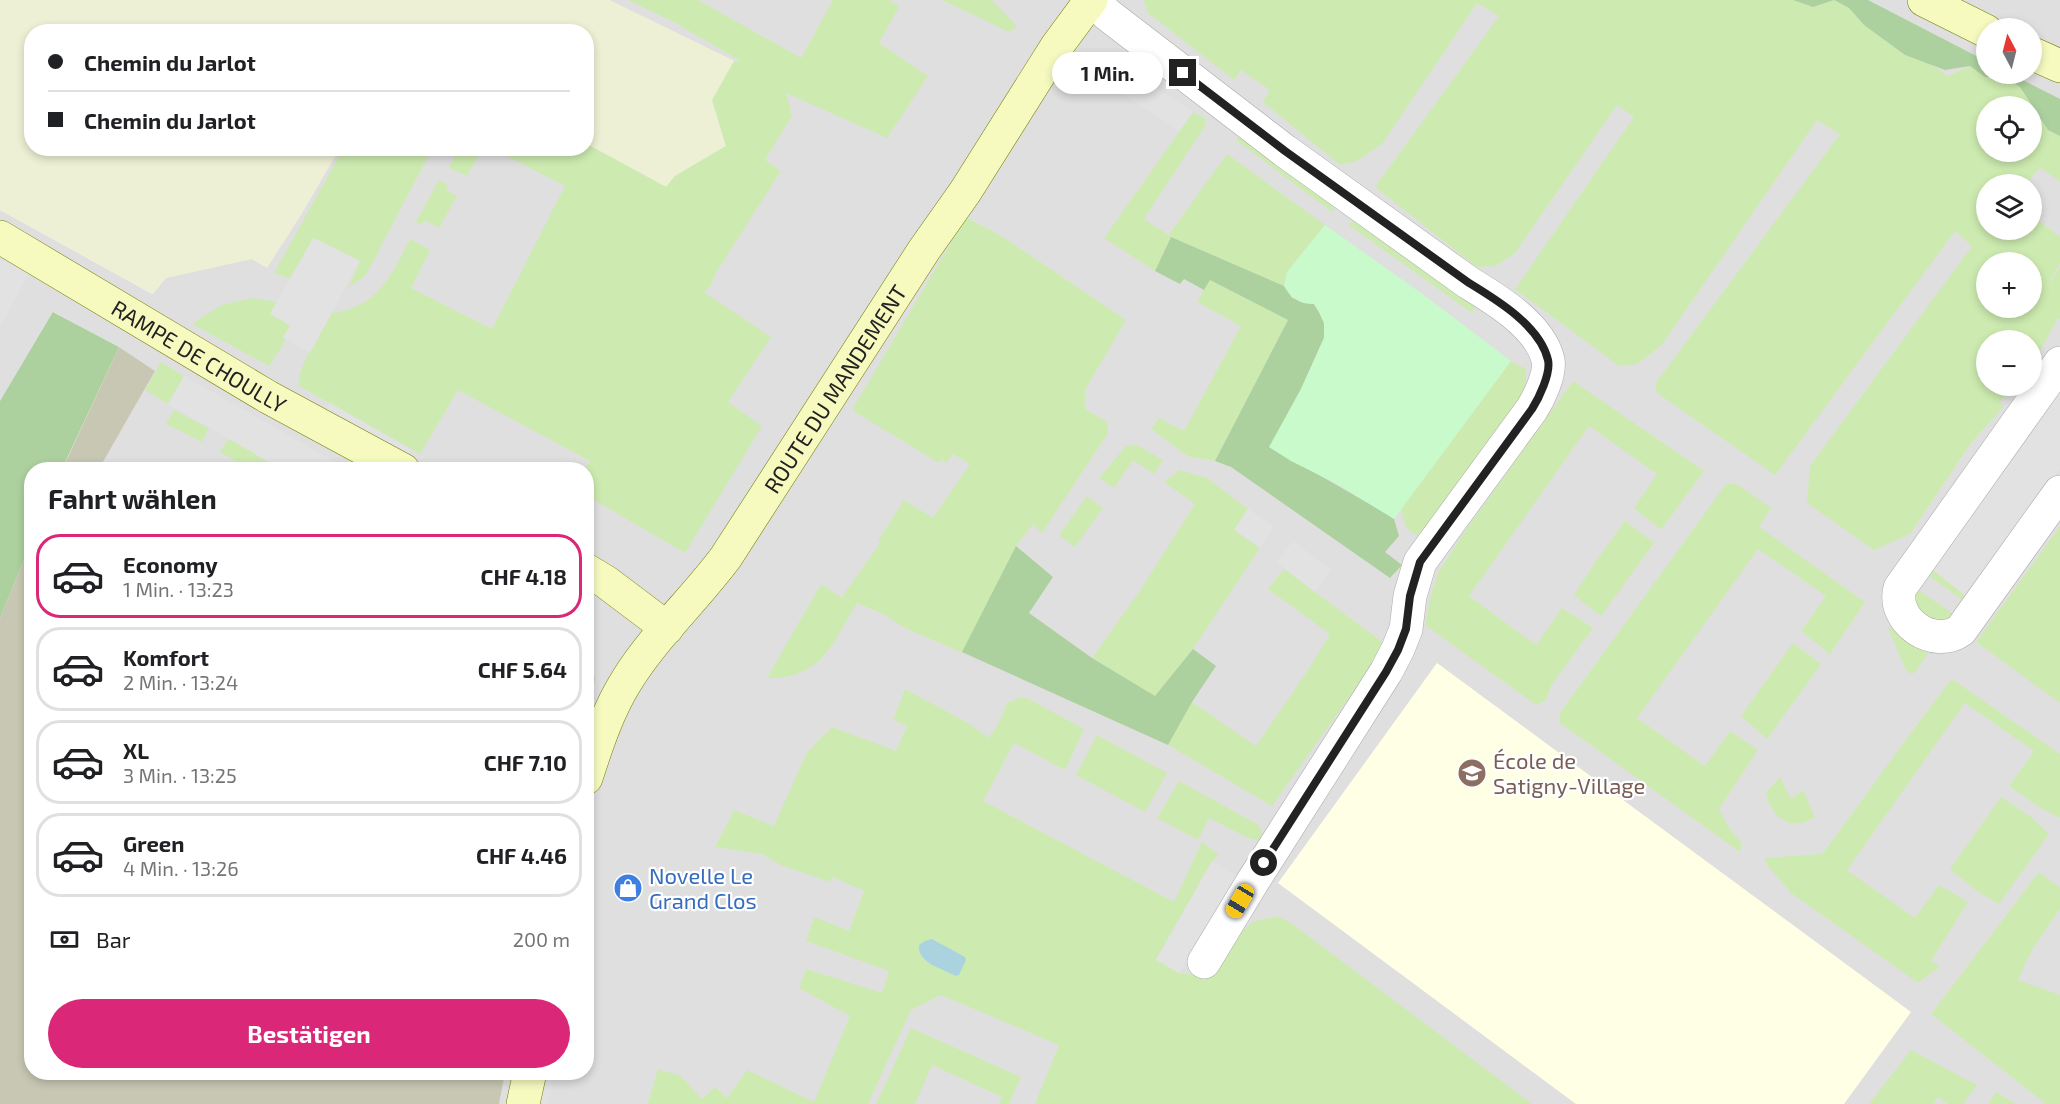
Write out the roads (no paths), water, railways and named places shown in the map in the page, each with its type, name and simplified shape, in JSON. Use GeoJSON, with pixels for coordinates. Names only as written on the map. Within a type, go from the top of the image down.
{"type":"FeatureCollection","features":[{"type":"Feature","properties":{"kind":"street"},"geometry":{"type":"LineString","coordinates":[[1091,0],[1285,151],[1469,283],[1494,298],[1535,334],[1549,362],[1542,393],[1532,409],[1420,562],[1410,596],[1406,629],[1386,672],[1204,962]]}},
{"type":"Feature","properties":{"kind":"street","name":"ROUTE DU MANDEMENT"},"geometry":{"type":"LineString","coordinates":[[594,755],[605,723],[628,678],[667,628],[705,586],[726,557],[924,250],[965,192],[1057,46],[1091,0]]}},
{"type":"Feature","properties":{"kind":"street"},"geometry":{"type":"LineString","coordinates":[[1924,0],[1976,26]]}},
{"type":"Feature","properties":{"kind":"street"},"geometry":{"type":"LineString","coordinates":[[2042,58],[2060,66]]}},
{"type":"Feature","properties":{"kind":"street","name":"RAMPE DE CHOULLY"},"geometry":{"type":"LineString","coordinates":[[0,237],[268,397],[387,462]]}},
{"type":"Feature","properties":{"kind":"street"},"geometry":{"type":"LineString","coordinates":[[2060,363],[1900,588],[1898,596],[1903,616],[1914,626],[1940,638],[1951,637],[1960,630],[2060,492]]}},
{"type":"Feature","properties":{"kind":"street"},"geometry":{"type":"LineString","coordinates":[[594,575],[667,628]]}},
{"type":"Feature","properties":{"kind":"street"},"geometry":{"type":"LineString","coordinates":[[523,1104],[528,1080]]}},
{"type":"Feature","properties":{"kind":"water"},"geometry":{"type":"Polygon","coordinates":[[[932,939],[965,957],[966,960],[959,975],[956,976],[938,968],[922,956],[919,945],[932,939]]]}},
{"type":"Feature","properties":{"kind":"place","name":"École de Satigny-Village"},"geometry":{"type":"Point","coordinates":[1472,773]}},
{"type":"Feature","properties":{"kind":"place","name":"Novelle Le Grand Clos"},"geometry":{"type":"Point","coordinates":[628,888]}}]}
